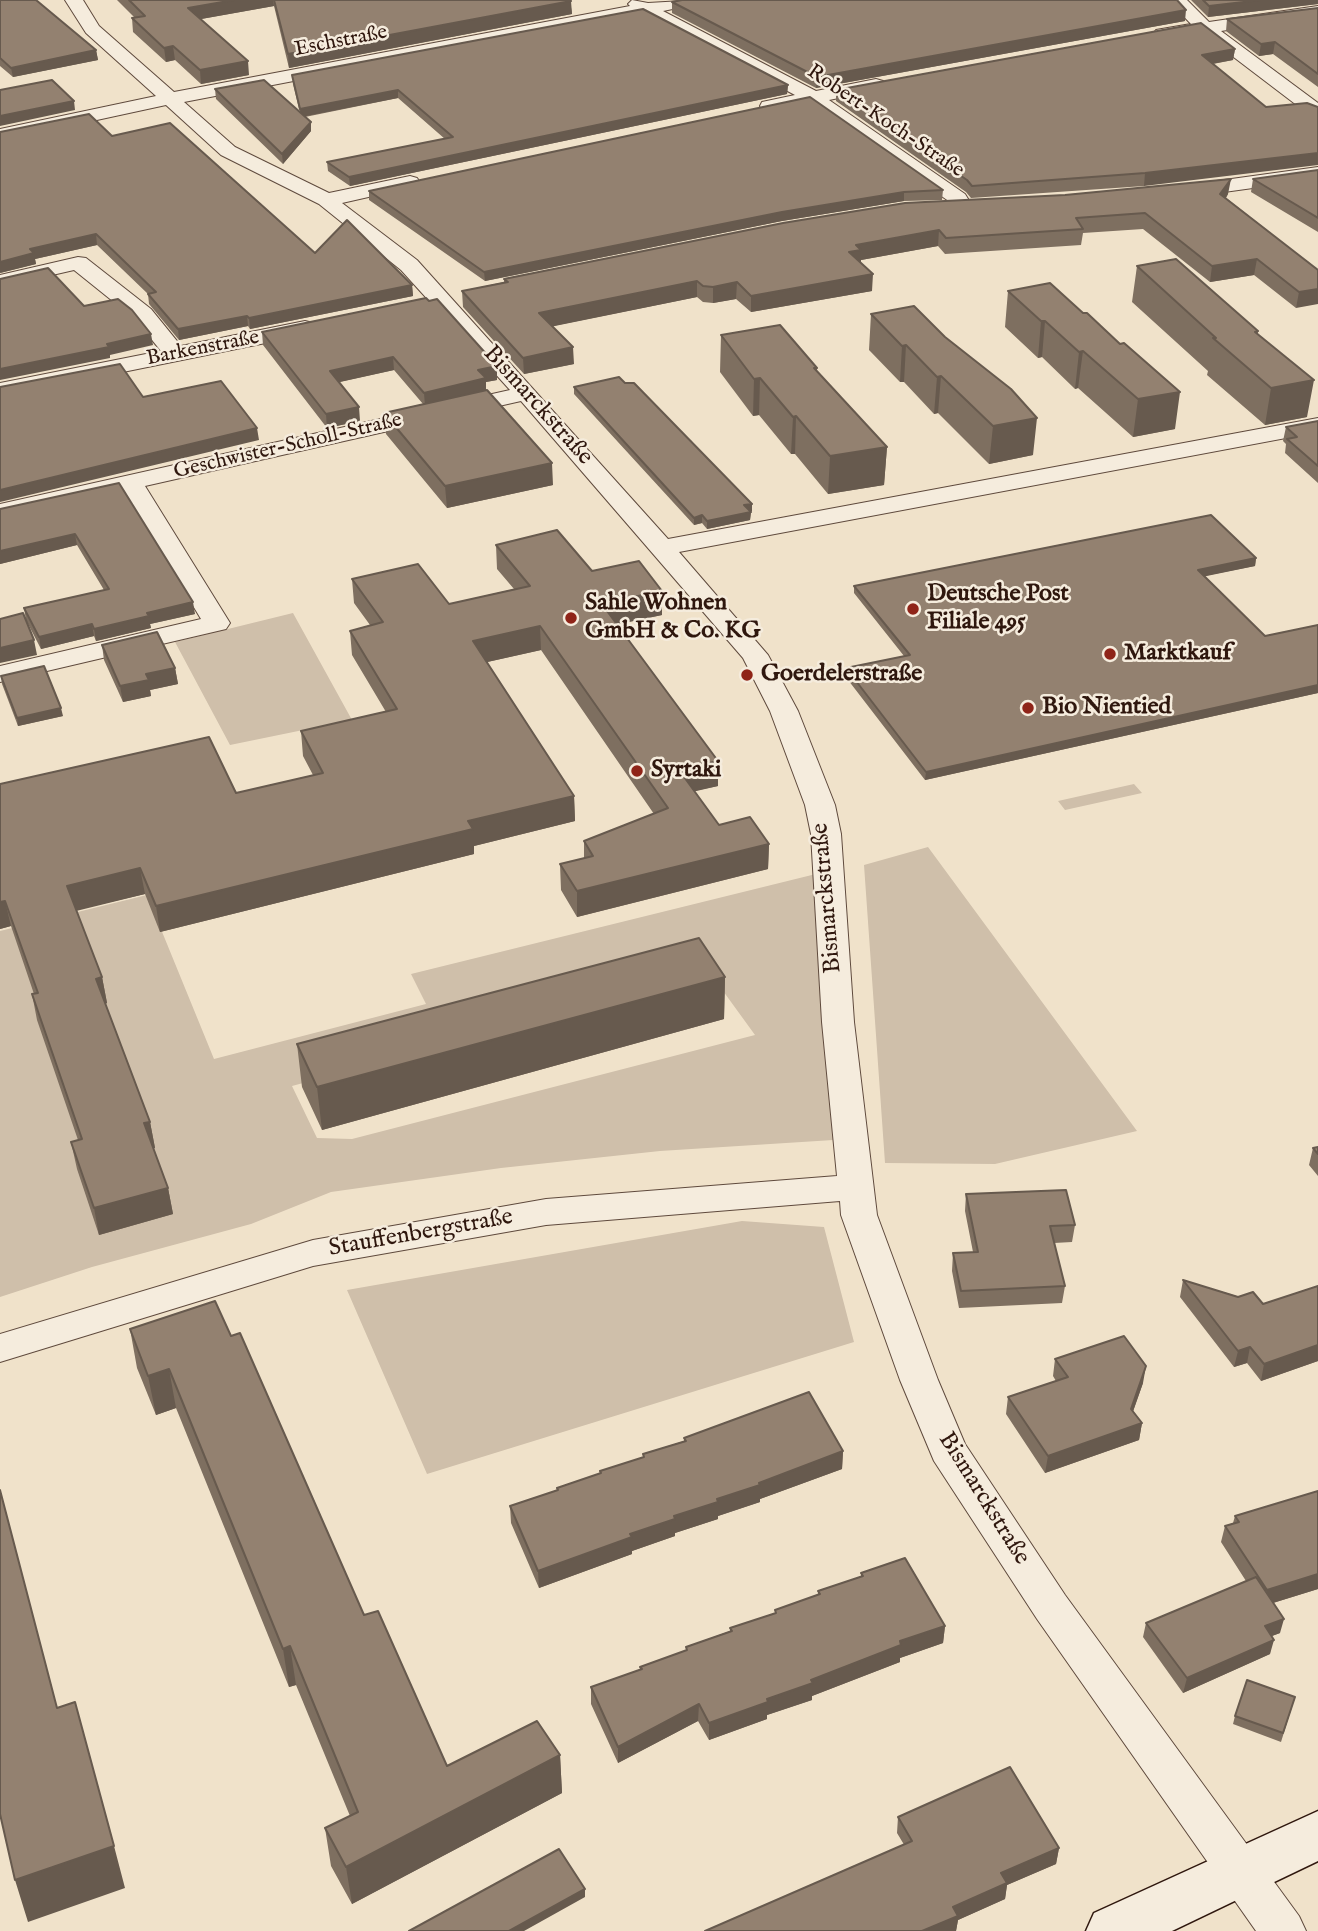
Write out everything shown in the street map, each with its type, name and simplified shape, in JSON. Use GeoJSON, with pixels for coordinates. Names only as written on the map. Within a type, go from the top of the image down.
{"type":"FeatureCollection","features":[{"type":"Feature","properties":{"kind":"street","name":"Bismarckstraße"},"geometry":{"type":"LineString","coordinates":[[74,0],[92,29],[228,151],[326,200],[409,265],[526,393],[755,655],[784,712],[820,805],[826,834],[838,1022],[859,1215],[919,1380],[948,1450],[1051,1607],[1283,1931]]}},
{"type":"Feature","properties":{"kind":"street","name":"Eschstraße"},"geometry":{"type":"LineString","coordinates":[[0,135],[637,4],[691,0]]}},
{"type":"Feature","properties":{"kind":"street"},"geometry":{"type":"LineString","coordinates":[[1177,0],[1203,26],[1318,112]]}},
{"type":"Feature","properties":{"kind":"street","name":"Robert-Koch-Straße"},"geometry":{"type":"LineString","coordinates":[[637,4],[813,97],[958,198],[963,207]]}},
{"type":"Feature","properties":{"kind":"street"},"geometry":{"type":"LineString","coordinates":[[1149,36],[1318,10]]}},
{"type":"Feature","properties":{"kind":"street"},"geometry":{"type":"LineString","coordinates":[[745,111],[894,82]]}},
{"type":"Feature","properties":{"kind":"street"},"geometry":{"type":"LineString","coordinates":[[1166,193],[1318,173]]}},
{"type":"Feature","properties":{"kind":"street"},"geometry":{"type":"LineString","coordinates":[[326,200],[433,177]]}},
{"type":"Feature","properties":{"kind":"street"},"geometry":{"type":"LineString","coordinates":[[939,208],[988,205]]}},
{"type":"Feature","properties":{"kind":"street"},"geometry":{"type":"LineString","coordinates":[[0,281],[78,263],[143,314],[175,354]]}},
{"type":"Feature","properties":{"kind":"street","name":"Barkenstraße"},"geometry":{"type":"LineString","coordinates":[[0,390],[321,325]]}},
{"type":"Feature","properties":{"kind":"street","name":"Geschwister-Scholl-Straße"},"geometry":{"type":"LineString","coordinates":[[0,511],[526,393]]}},
{"type":"Feature","properties":{"kind":"street"},"geometry":{"type":"LineString","coordinates":[[662,548],[1318,425]]}},
{"type":"Feature","properties":{"kind":"street"},"geometry":{"type":"LineString","coordinates":[[0,674],[217,623],[131,482]]}},
{"type":"Feature","properties":{"kind":"street","name":"Stauffenbergstraße"},"geometry":{"type":"LineString","coordinates":[[0,1348],[313,1253],[546,1212],[855,1187]]}},
{"type":"Feature","properties":{"kind":"street"},"geometry":{"type":"LineString","coordinates":[[1114,1931],[1125,1923],[1240,1873],[1318,1835]]}},
{"type":"Feature","properties":{"kind":"shaded area"},"geometry":{"type":"Polygon","coordinates":[[[293,613],[352,720],[230,745],[175,642],[293,613]]]}},
{"type":"Feature","properties":{"kind":"shaded area"},"geometry":{"type":"Polygon","coordinates":[[[1134,784],[1142,793],[1065,810],[1058,801],[1134,784]]]}},
{"type":"Feature","properties":{"kind":"shaded area"},"geometry":{"type":"Polygon","coordinates":[[[928,847],[1137,1131],[995,1164],[885,1163],[864,865],[928,847]]]}},
{"type":"Feature","properties":{"kind":"shaded area"},"geometry":{"type":"Polygon","coordinates":[[[828,871],[849,1139],[660,1151],[501,1168],[331,1192],[251,1224],[92,1267],[0,1297],[0,931],[147,895],[214,1059],[426,1004],[411,974],[828,871]],[[710,973],[292,1086],[317,1138],[352,1139],[755,1035],[710,973]]]}},
{"type":"Feature","properties":{"kind":"shaded area"},"geometry":{"type":"Polygon","coordinates":[[[742,1221],[824,1227],[854,1342],[427,1474],[347,1290],[742,1221]]]}},
{"type":"Feature","properties":{"kind":"building"},"geometry":{"type":"Polygon","coordinates":[[[0,0],[36,0],[96,50],[11,68],[0,58],[0,0]]]}},
{"type":"Feature","properties":{"kind":"building"},"geometry":{"type":"Polygon","coordinates":[[[129,0],[234,0],[188,8],[248,61],[200,70],[173,46],[164,48],[132,18],[145,16],[129,0]]]}},
{"type":"Feature","properties":{"kind":"building"},"geometry":{"type":"Polygon","coordinates":[[[274,0],[570,0],[571,1],[288,54],[274,0]]]}},
{"type":"Feature","properties":{"kind":"building"},"geometry":{"type":"Polygon","coordinates":[[[1177,0],[1186,10],[817,77],[672,2],[1177,0]]]}},
{"type":"Feature","properties":{"kind":"building"},"geometry":{"type":"Polygon","coordinates":[[[1203,0],[1261,0],[1209,6],[1203,0]]]}},
{"type":"Feature","properties":{"kind":"building"},"geometry":{"type":"Polygon","coordinates":[[[1318,8],[1318,74],[1275,42],[1261,44],[1227,19],[1318,8]]]}},
{"type":"Feature","properties":{"kind":"building"},"geometry":{"type":"Polygon","coordinates":[[[643,9],[788,85],[349,177],[327,162],[453,137],[398,90],[300,109],[292,75],[643,9]]]}},
{"type":"Feature","properties":{"kind":"building"},"geometry":{"type":"Polygon","coordinates":[[[1201,23],[1235,49],[1202,55],[1266,107],[1307,103],[1318,107],[1318,153],[1145,173],[972,186],[836,90],[1201,23]]]}},
{"type":"Feature","properties":{"kind":"building"},"geometry":{"type":"Polygon","coordinates":[[[52,80],[74,101],[0,116],[0,90],[52,80]]]}},
{"type":"Feature","properties":{"kind":"building"},"geometry":{"type":"Polygon","coordinates":[[[264,80],[311,122],[282,154],[215,89],[264,80]]]}},
{"type":"Feature","properties":{"kind":"building"},"geometry":{"type":"Polygon","coordinates":[[[810,97],[943,190],[904,192],[782,212],[484,272],[369,191],[810,97]]]}},
{"type":"Feature","properties":{"kind":"building"},"geometry":{"type":"Polygon","coordinates":[[[89,114],[112,136],[170,123],[315,253],[347,220],[412,285],[249,318],[247,316],[178,329],[148,294],[156,292],[96,234],[30,249],[34,253],[0,262],[0,132],[89,114]]]}},
{"type":"Feature","properties":{"kind":"building"},"geometry":{"type":"Polygon","coordinates":[[[1318,170],[1318,218],[1253,179],[1318,170]]]}},
{"type":"Feature","properties":{"kind":"building"},"geometry":{"type":"Polygon","coordinates":[[[1231,179],[1220,194],[1318,270],[1318,289],[1299,292],[1257,259],[1212,266],[1145,213],[1076,218],[1083,229],[946,238],[939,230],[856,245],[861,250],[849,252],[873,274],[751,296],[737,282],[713,287],[703,286],[697,281],[539,313],[573,347],[523,358],[462,291],[508,282],[504,279],[783,223],[905,203],[1065,195],[1231,179]]]}},
{"type":"Feature","properties":{"kind":"building"},"geometry":{"type":"Polygon","coordinates":[[[1176,259],[1258,331],[1255,332],[1314,380],[1271,388],[1137,266],[1176,259]]]}},
{"type":"Feature","properties":{"kind":"building"},"geometry":{"type":"Polygon","coordinates":[[[48,268],[84,306],[118,299],[132,310],[151,334],[107,344],[109,347],[0,369],[0,279],[48,268]]]}},
{"type":"Feature","properties":{"kind":"building"},"geometry":{"type":"Polygon","coordinates":[[[1050,283],[1180,392],[1138,399],[1008,291],[1050,283]]]}},
{"type":"Feature","properties":{"kind":"building"},"geometry":{"type":"Polygon","coordinates":[[[426,298],[429,301],[437,299],[497,366],[478,370],[486,378],[424,393],[393,357],[330,371],[359,407],[326,414],[262,332],[426,298]]]}},
{"type":"Feature","properties":{"kind":"building"},"geometry":{"type":"Polygon","coordinates":[[[914,306],[945,337],[1011,389],[1037,418],[993,426],[941,376],[937,377],[906,345],[902,346],[871,314],[914,306]]]}},
{"type":"Feature","properties":{"kind":"building"},"geometry":{"type":"Polygon","coordinates":[[[780,325],[817,368],[814,368],[887,447],[830,456],[760,378],[754,379],[721,335],[780,325]]]}},
{"type":"Feature","properties":{"kind":"building"},"geometry":{"type":"Polygon","coordinates":[[[120,364],[143,397],[221,381],[257,428],[0,490],[0,387],[120,364]]]}},
{"type":"Feature","properties":{"kind":"building"},"geometry":{"type":"Polygon","coordinates":[[[619,377],[625,383],[634,383],[752,504],[744,505],[751,512],[707,521],[702,515],[694,518],[574,387],[619,377]]]}},
{"type":"Feature","properties":{"kind":"building"},"geometry":{"type":"Polygon","coordinates":[[[487,390],[552,463],[445,486],[384,413],[487,390]]]}},
{"type":"Feature","properties":{"kind":"building"},"geometry":{"type":"Polygon","coordinates":[[[1318,421],[1318,466],[1287,439],[1297,437],[1286,427],[1318,421]]]}},
{"type":"Feature","properties":{"kind":"building"},"geometry":{"type":"Polygon","coordinates":[[[119,483],[193,602],[94,629],[92,624],[39,637],[24,608],[109,589],[75,534],[0,551],[0,509],[119,483]]]}},
{"type":"Feature","properties":{"kind":"building","name":"Marktkauf"},"geometry":{"type":"Polygon","coordinates":[[[1211,515],[1256,558],[1198,570],[1265,636],[1318,625],[1318,685],[926,772],[846,668],[910,655],[854,586],[1211,515]]]}},
{"type":"Feature","properties":{"kind":"building"},"geometry":{"type":"Polygon","coordinates":[[[557,530],[592,571],[639,561],[662,591],[614,601],[619,608],[607,611],[718,761],[679,770],[719,825],[750,817],[769,844],[577,891],[560,864],[593,856],[584,841],[668,808],[540,626],[473,641],[574,796],[468,821],[473,829],[156,906],[140,868],[67,886],[102,977],[96,979],[150,1122],[144,1123],[168,1188],[94,1208],[71,1142],[82,1139],[32,994],[38,993],[5,901],[0,902],[0,784],[209,737],[236,793],[323,773],[301,731],[397,709],[350,631],[383,622],[352,579],[418,564],[449,604],[530,586],[496,545],[557,530]]]}},
{"type":"Feature","properties":{"kind":"building"},"geometry":{"type":"Polygon","coordinates":[[[23,613],[34,640],[0,648],[0,619],[23,613]]]}},
{"type":"Feature","properties":{"kind":"building"},"geometry":{"type":"Polygon","coordinates":[[[157,632],[175,668],[146,674],[149,680],[120,686],[102,645],[157,632]]]}},
{"type":"Feature","properties":{"kind":"building"},"geometry":{"type":"Polygon","coordinates":[[[44,666],[61,708],[17,718],[1,676],[44,666]]]}},
{"type":"Feature","properties":{"kind":"building"},"geometry":{"type":"Polygon","coordinates":[[[699,938],[725,977],[317,1087],[297,1044],[699,938]]]}},
{"type":"Feature","properties":{"kind":"building"},"geometry":{"type":"Polygon","coordinates":[[[1066,1190],[1075,1225],[1050,1226],[1065,1286],[961,1291],[953,1253],[978,1252],[966,1194],[1066,1190]]]}},
{"type":"Feature","properties":{"kind":"building"},"geometry":{"type":"Polygon","coordinates":[[[1183,1280],[1238,1297],[1253,1292],[1263,1304],[1318,1286],[1318,1345],[1264,1364],[1250,1347],[1238,1351],[1183,1280]]]}},
{"type":"Feature","properties":{"kind":"building"},"geometry":{"type":"Polygon","coordinates":[[[215,1301],[231,1336],[240,1333],[364,1615],[378,1611],[447,1766],[537,1721],[560,1755],[346,1867],[325,1828],[358,1812],[290,1646],[283,1649],[169,1369],[148,1376],[130,1329],[215,1301]]]}},
{"type":"Feature","properties":{"kind":"building"},"geometry":{"type":"Polygon","coordinates":[[[1124,1336],[1146,1366],[1131,1409],[1142,1423],[1048,1456],[1008,1397],[1068,1377],[1055,1359],[1124,1336]]]}},
{"type":"Feature","properties":{"kind":"building"},"geometry":{"type":"Polygon","coordinates":[[[809,1392],[843,1451],[759,1483],[760,1485],[717,1499],[718,1502],[674,1516],[675,1519],[630,1534],[632,1537],[538,1571],[510,1506],[558,1490],[557,1488],[601,1473],[600,1471],[644,1457],[643,1454],[686,1441],[684,1438],[809,1392]]]}},
{"type":"Feature","properties":{"kind":"building"},"geometry":{"type":"Polygon","coordinates":[[[0,1490],[57,1708],[75,1702],[114,1846],[15,1880],[0,1814],[0,1490]]]}},
{"type":"Feature","properties":{"kind":"building"},"geometry":{"type":"Polygon","coordinates":[[[1318,1491],[1318,1574],[1267,1590],[1225,1526],[1239,1522],[1235,1516],[1318,1491]]]}},
{"type":"Feature","properties":{"kind":"building"},"geometry":{"type":"Polygon","coordinates":[[[905,1558],[945,1626],[900,1641],[901,1645],[811,1680],[813,1683],[709,1723],[699,1704],[618,1747],[591,1687],[642,1669],[640,1667],[687,1650],[686,1647],[732,1631],[730,1628],[776,1613],[775,1610],[820,1594],[818,1591],[863,1576],[861,1573],[905,1558]]]}},
{"type":"Feature","properties":{"kind":"building"},"geometry":{"type":"Polygon","coordinates":[[[1256,1577],[1284,1619],[1265,1626],[1274,1640],[1187,1678],[1146,1623],[1256,1577]]]}},
{"type":"Feature","properties":{"kind":"building"},"geometry":{"type":"Polygon","coordinates":[[[1247,1680],[1295,1697],[1283,1733],[1235,1716],[1247,1680]]]}},
{"type":"Feature","properties":{"kind":"building"},"geometry":{"type":"Polygon","coordinates":[[[1010,1767],[1059,1848],[1001,1873],[1007,1883],[953,1907],[958,1916],[922,1931],[705,1931],[912,1841],[898,1817],[1010,1767]]]}},
{"type":"Feature","properties":{"kind":"building"},"geometry":{"type":"Polygon","coordinates":[[[559,1849],[585,1889],[509,1931],[409,1931],[559,1849]]]}},
{"type":"Feature","properties":{"kind":"place","name":"Deutsche Post Filiale 495"},"geometry":{"type":"Point","coordinates":[913,609]}},
{"type":"Feature","properties":{"kind":"place","name":"Sahle Wohnen GmbH & Co. KG"},"geometry":{"type":"Point","coordinates":[571,618]}},
{"type":"Feature","properties":{"kind":"place","name":"Marktkauf"},"geometry":{"type":"Point","coordinates":[1110,654]}},
{"type":"Feature","properties":{"kind":"place","name":"Goerdelerstraße"},"geometry":{"type":"Point","coordinates":[747,675]}},
{"type":"Feature","properties":{"kind":"place","name":"Bio Nientied"},"geometry":{"type":"Point","coordinates":[1028,708]}},
{"type":"Feature","properties":{"kind":"place","name":"Syrtaki"},"geometry":{"type":"Point","coordinates":[637,771]}}]}
